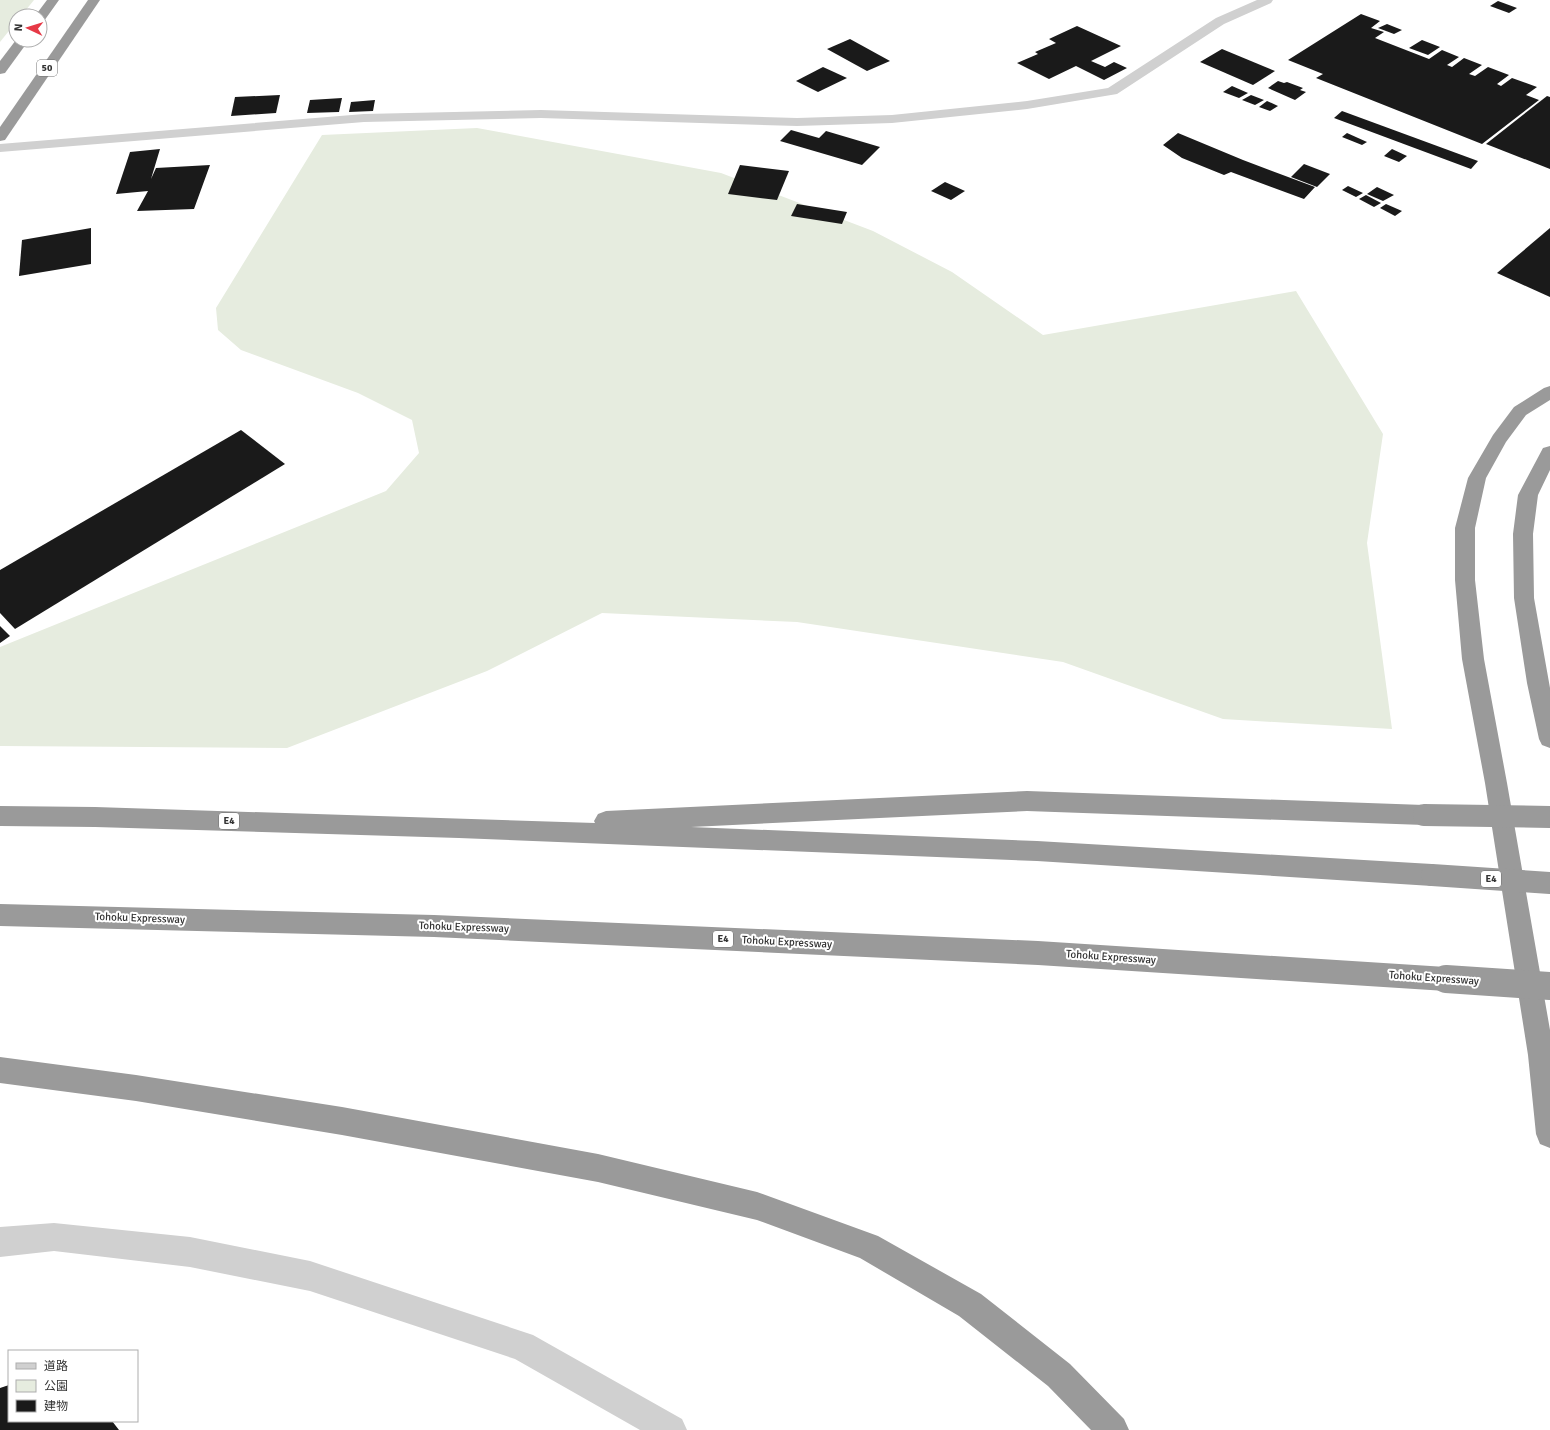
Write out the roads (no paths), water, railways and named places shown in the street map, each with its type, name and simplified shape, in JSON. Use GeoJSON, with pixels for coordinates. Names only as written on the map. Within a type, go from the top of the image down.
{"type":"FeatureCollection","features":[{"type":"Feature","properties":{"kind":"highway","name":"50"},"geometry":{"type":"LineString","coordinates":[[0,137],[94,0]]}},
{"type":"Feature","properties":{"kind":"highway"},"geometry":{"type":"LineString","coordinates":[[0,70],[17,48]]}},
{"type":"Feature","properties":{"kind":"highway"},"geometry":{"type":"LineString","coordinates":[[1550,392],[1520,411],[1499,439],[1477,478],[1465,528],[1464,580],[1473,659],[1541,1055],[1550,1134]]}},
{"type":"Feature","properties":{"kind":"highway"},"geometry":{"type":"LineString","coordinates":[[1550,452],[1528,496],[1523,534],[1524,598],[1538,682],[1550,739]]}},
{"type":"Feature","properties":{"kind":"highway"},"geometry":{"type":"LineString","coordinates":[[459,828],[1026,801],[1424,815],[1550,817]]}},
{"type":"Feature","properties":{"kind":"highway","name":"E4"},"geometry":{"type":"LineString","coordinates":[[0,816],[103,817],[459,828],[1037,851],[1432,875],[1550,884]]}},
{"type":"Feature","properties":{"kind":"highway","name":"Tohoku Expressway"},"geometry":{"type":"LineString","coordinates":[[0,915],[490,928],[1038,953],[1550,986]]}},
{"type":"Feature","properties":{"kind":"highway"},"geometry":{"type":"LineString","coordinates":[[0,1070],[136,1088],[342,1122],[598,1168],[757,1206],[868,1246],[970,1305],[1059,1375],[1113,1430]]}},
{"type":"Feature","properties":{"kind":"street"},"geometry":{"type":"LineString","coordinates":[[0,148],[364,118],[541,114],[797,122],[892,119],[1027,105],[1112,92],[1148,70],[1220,21],[1267,0]]}},
{"type":"Feature","properties":{"kind":"street"},"geometry":{"type":"LineString","coordinates":[[0,1242],[54,1237],[69,1238],[190,1252],[310,1276],[522,1346],[671,1430]]}}]}
